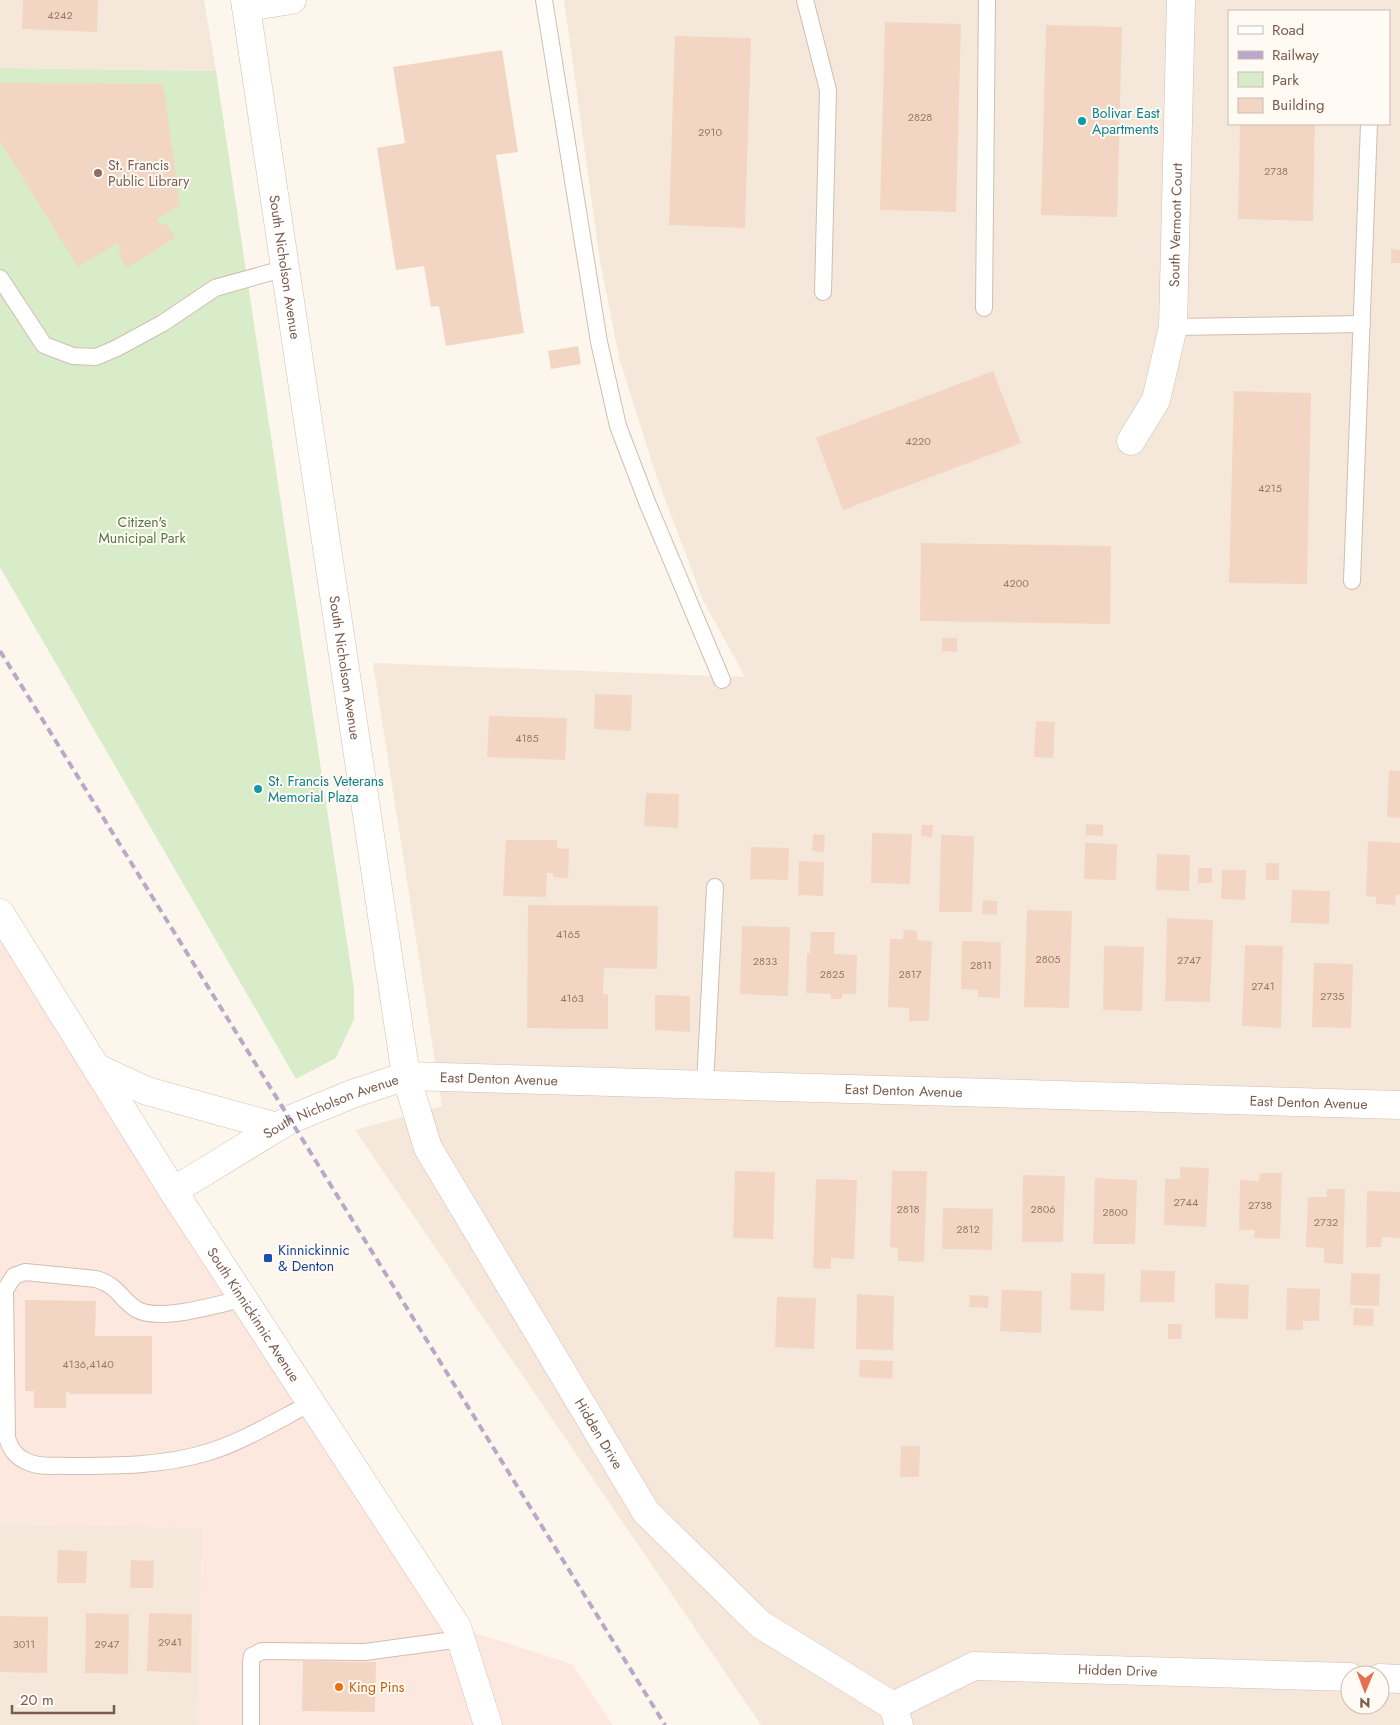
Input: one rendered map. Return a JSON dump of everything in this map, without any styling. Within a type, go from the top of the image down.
[{"type":"street","points":[[246,4],[292,0]]},
{"type":"street","name":"South Vermont Court","points":[[1131,441],[1156,400],[1173,327],[1181,0]]},
{"type":"street","name":"South Nicholson Avenue","points":[[173,1191],[289,1120],[352,1094],[406,1076],[246,4]]},
{"type":"street","name":"South Kinnickinnic Avenue","points":[[0,913],[173,1191],[457,1627],[488,1725]]},
{"type":"street","points":[[97,1068],[147,1091],[277,1127]]},
{"type":"street","name":"East Denton Avenue","points":[[406,1076],[1400,1105]]},
{"type":"street","name":"Hidden Drive","points":[[406,1076],[428,1148],[646,1512],[760,1624],[896,1716],[974,1666],[1340,1677]]},
{"type":"lane","points":[[544,0],[600,342],[618,426],[647,502],[722,680]]},
{"type":"lane","points":[[805,0],[828,90],[823,292]]},
{"type":"lane","points":[[984,308],[987,0]]},
{"type":"lane","points":[[1352,581],[1369,125]]},
{"type":"lane","points":[[0,278],[44,346],[73,356],[96,357],[164,323],[215,288],[286,268]]},
{"type":"lane","points":[[1173,327],[1362,324]]},
{"type":"lane","points":[[705,1085],[715,887]]},
{"type":"lane","points":[[243,1298],[171,1314],[146,1314],[136,1309],[116,1289],[102,1281],[25,1272],[14,1276],[5,1290],[7,1438],[10,1448],[22,1459],[36,1465],[99,1466],[155,1464],[192,1457],[233,1443],[311,1403]]},
{"type":"lane","points":[[251,1725],[251,1662],[252,1656],[256,1653],[272,1650],[365,1652],[461,1639]]},
{"type":"shaded area","points":[[0,0],[204,0],[216,71],[0,68]]},
{"type":"shaded area","points":[[564,0],[1400,0],[1400,1725],[761,1725],[355,1130],[442,1106],[373,663],[745,677],[703,600],[656,475],[620,361],[600,261]]},
{"type":"shaded area","points":[[0,913],[457,1627],[572,1664],[613,1725],[197,1725],[202,1527],[0,1524]]},
{"type":"shaded area","points":[[0,1524],[203,1527],[197,1725],[0,1725]]},
{"type":"green space","name":"Citizen's Municipal Park","points":[[0,68],[216,71],[354,989],[354,1019],[336,1058],[296,1079],[0,567]]},
{"type":"building","points":[[23,0],[98,0],[97,32],[22,29]]},
{"type":"building","points":[[885,22],[961,24],[956,212],[880,210]]},
{"type":"building","name":"Bolivar East Apartments","points":[[1046,25],[1122,27],[1117,217],[1041,215]]},
{"type":"building","points":[[675,36],[751,38],[745,228],[669,225]]},
{"type":"building","points":[[502,50],[518,152],[496,155],[524,333],[446,346],[439,306],[431,307],[424,266],[396,270],[377,148],[405,143],[393,67]]},
{"type":"building","name":"St. Francis Public Library","points":[[0,83],[163,84],[180,205],[157,219],[161,226],[166,223],[175,238],[127,268],[118,253],[122,250],[117,243],[78,267],[0,141]]},
{"type":"building","points":[[1240,125],[1315,125],[1313,221],[1238,219]]},
{"type":"building","points":[[1391,249],[1400,250],[1400,263],[1391,263]]},
{"type":"building","points":[[578,346],[581,364],[551,369],[548,351]]},
{"type":"building","points":[[993,371],[1021,443],[843,510],[816,438]]},
{"type":"building","points":[[1234,391],[1311,393],[1307,584],[1229,583]]},
{"type":"building","points":[[921,543],[1111,546],[1110,624],[920,621]]},
{"type":"building","points":[[942,638],[957,638],[957,652],[942,651]]},
{"type":"building","points":[[595,694],[632,695],[631,731],[594,729]]},
{"type":"building","points":[[489,716],[567,718],[565,760],[487,757]]},
{"type":"building","points":[[1036,721],[1055,722],[1053,758],[1034,757]]},
{"type":"building","points":[[1389,770],[1400,771],[1400,818],[1387,817]]},
{"type":"building","points":[[646,793],[679,794],[678,828],[644,826]]},
{"type":"building","points":[[1086,824],[1103,825],[1103,836],[1086,835]]},
{"type":"building","points":[[922,825],[933,825],[932,837],[921,836]]},
{"type":"building","points":[[872,833],[912,834],[910,884],[871,883]]},
{"type":"building","points":[[813,834],[825,835],[824,852],[812,851]]},
{"type":"building","points":[[941,835],[974,836],[972,912],[939,912]]},
{"type":"building","points":[[506,840],[557,840],[557,848],[569,849],[568,878],[553,877],[553,873],[547,873],[546,897],[503,896]]},
{"type":"building","points":[[1368,841],[1400,843],[1400,895],[1396,895],[1395,905],[1376,904],[1376,897],[1366,896]]},
{"type":"building","points":[[1085,843],[1117,844],[1116,880],[1084,879]]},
{"type":"building","points":[[751,847],[789,848],[788,880],[750,879]]},
{"type":"building","points":[[1157,854],[1190,855],[1189,891],[1156,890]]},
{"type":"building","points":[[799,861],[824,862],[823,896],[798,895]]},
{"type":"building","points":[[1266,863],[1279,863],[1279,880],[1266,880]]},
{"type":"building","points":[[1198,868],[1212,868],[1212,883],[1198,883]]},
{"type":"building","points":[[1222,870],[1246,870],[1245,900],[1221,899]]},
{"type":"building","points":[[1292,890],[1330,891],[1329,924],[1291,923]]},
{"type":"building","points":[[983,900],[997,901],[997,915],[982,914]]},
{"type":"building","points":[[528,905],[658,906],[657,969],[604,968],[603,994],[608,994],[608,1029],[527,1028]]},
{"type":"building","points":[[1027,910],[1072,911],[1069,1008],[1024,1007]]},
{"type":"building","points":[[1167,918],[1213,920],[1210,1002],[1165,1001]]},
{"type":"building","points":[[742,926],[790,927],[788,996],[740,994]]},
{"type":"building","points":[[904,930],[917,931],[917,940],[932,941],[929,1021],[909,1021],[909,1008],[888,1007],[890,939],[903,939]]},
{"type":"building","points":[[811,932],[835,932],[834,954],[857,955],[856,994],[842,994],[842,999],[831,999],[831,994],[806,993],[807,953],[810,953]]},
{"type":"building","points":[[962,941],[1001,942],[1000,998],[978,997],[978,990],[961,989]]},
{"type":"building","points":[[1245,945],[1283,946],[1281,1028],[1242,1026]]},
{"type":"building","points":[[1104,946],[1144,947],[1142,1011],[1103,1010]]},
{"type":"building","points":[[1314,963],[1353,964],[1351,1028],[1312,1027]]},
{"type":"building","points":[[655,995],[690,996],[690,1032],[655,1030]]},
{"type":"building","points":[[1180,1167],[1209,1168],[1206,1227],[1164,1225],[1165,1179],[1180,1179]]},
{"type":"building","points":[[735,1171],[775,1172],[773,1239],[733,1238]]},
{"type":"building","points":[[892,1171],[927,1171],[924,1262],[898,1261],[898,1248],[890,1247]]},
{"type":"building","points":[[1260,1173],[1282,1173],[1280,1239],[1254,1238],[1255,1230],[1239,1230],[1240,1180],[1259,1181]]},
{"type":"building","points":[[1023,1175],[1065,1176],[1063,1242],[1022,1242]]},
{"type":"building","points":[[1095,1178],[1137,1180],[1135,1244],[1093,1244]]},
{"type":"building","points":[[816,1179],[857,1180],[854,1259],[831,1258],[831,1269],[813,1268]]},
{"type":"building","points":[[1327,1189],[1345,1189],[1343,1264],[1324,1263],[1324,1248],[1306,1247],[1308,1197],[1327,1197]]},
{"type":"building","points":[[1367,1191],[1400,1192],[1400,1238],[1382,1237],[1381,1247],[1366,1247]]},
{"type":"building","points":[[943,1208],[993,1209],[992,1250],[942,1249]]},
{"type":"building","points":[[1141,1270],[1175,1271],[1174,1302],[1140,1302]]},
{"type":"building","points":[[1071,1273],[1105,1274],[1104,1311],[1070,1310]]},
{"type":"building","points":[[1351,1273],[1380,1274],[1379,1306],[1350,1305]]},
{"type":"building","points":[[1215,1283],[1249,1285],[1248,1319],[1215,1318]]},
{"type":"building","points":[[1287,1288],[1320,1289],[1319,1321],[1303,1321],[1303,1330],[1286,1330]]},
{"type":"building","points":[[1002,1290],[1042,1291],[1041,1333],[1000,1331]]},
{"type":"building","points":[[857,1294],[894,1296],[893,1350],[856,1349]]},
{"type":"building","points":[[970,1295],[989,1296],[988,1308],[969,1307]]},
{"type":"building","points":[[777,1297],[816,1298],[814,1349],[775,1347]]},
{"type":"building","points":[[25,1300],[96,1301],[95,1336],[152,1336],[152,1394],[69,1394],[69,1392],[66,1392],[66,1408],[34,1408],[34,1391],[25,1391]]},
{"type":"building","points":[[1354,1308],[1374,1309],[1373,1326],[1353,1325]]},
{"type":"building","points":[[1168,1324],[1182,1324],[1181,1339],[1168,1339]]},
{"type":"building","points":[[860,1360],[893,1361],[892,1379],[859,1377]]},
{"type":"building","points":[[901,1446],[920,1446],[919,1477],[900,1477]]},
{"type":"building","points":[[58,1550],[87,1551],[86,1583],[57,1583]]},
{"type":"building","points":[[131,1560],[154,1561],[153,1588],[130,1588]]},
{"type":"building","points":[[86,1613],[129,1614],[128,1674],[85,1673]]},
{"type":"building","points":[[149,1613],[192,1614],[191,1673],[147,1671]]},
{"type":"building","points":[[0,1616],[48,1617],[47,1673],[0,1672]]},
{"type":"building","name":"King Pins","points":[[303,1661],[376,1662],[375,1712],[302,1711]]},
{"type":"railway","points":[[0,651],[665,1725]]},
{"type":"place","name":"Bolivar East Apartments","points":[[1082,121]]},
{"type":"place","name":"St. Francis Public Library","points":[[98,173]]},
{"type":"place","name":"St. Francis Veterans Memorial Plaza","points":[[258,789]]},
{"type":"place","name":"Kinnickinnic & Denton","points":[[268,1258]]},
{"type":"place","name":"King Pins","points":[[339,1687]]}]
